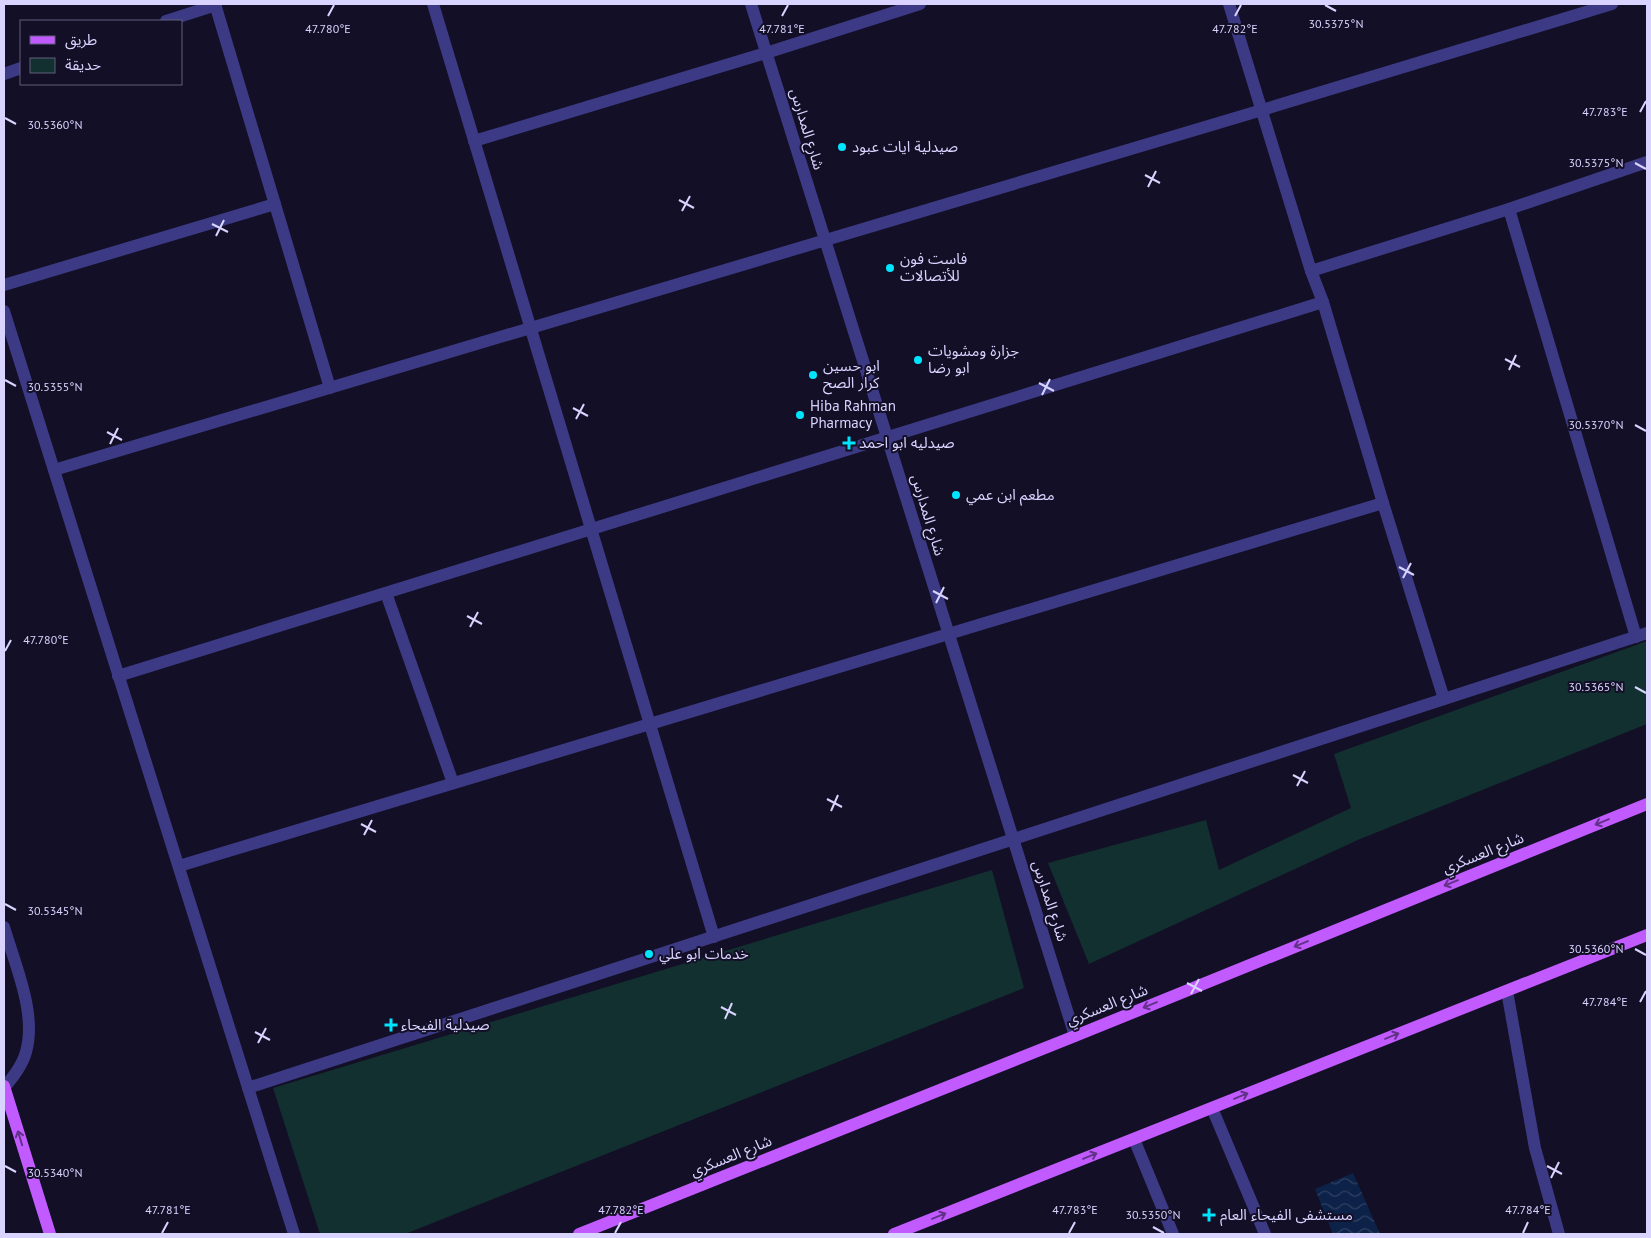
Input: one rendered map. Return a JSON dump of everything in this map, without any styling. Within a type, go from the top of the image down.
[{"type":"main road","name":"شارع العسكري","points":[[579,1234],[1075,1036],[1647,804]]},
{"type":"main road","points":[[894,1234],[1647,935]]},
{"type":"main road","points":[[4,1087],[50,1234]]},
{"type":"street","points":[[169,20],[215,4],[330,388]]},
{"type":"street","points":[[433,4],[714,937]]},
{"type":"street","name":"شارع المدارس","points":[[751,4],[1075,1036]]},
{"type":"street","points":[[474,141],[766,53],[920,4]]},
{"type":"street","points":[[1229,4],[1323,302],[1444,699]]},
{"type":"street","points":[[54,470],[1612,4]]},
{"type":"street","points":[[4,74],[20,68]]},
{"type":"street","points":[[1312,271],[1647,162]]},
{"type":"street","points":[[4,285],[276,204]]},
{"type":"street","points":[[248,1088],[1641,635],[1509,208]]},
{"type":"street","points":[[118,676],[1323,302]]},
{"type":"street","points":[[4,311],[294,1234]]},
{"type":"street","points":[[179,866],[1383,503]]},
{"type":"street","points":[[386,593],[454,784]]},
{"type":"street","points":[[4,927],[29,1012],[30,1032],[26,1053],[17,1072],[4,1087]]},
{"type":"street","points":[[1507,991],[1535,1148],[1559,1234]]},
{"type":"street","points":[[1212,1108],[1266,1234]]},
{"type":"street","points":[[1134,1139],[1173,1234]]},
{"type":"green space","points":[[1647,641],[1647,724],[1360,839],[1089,964],[1048,863],[1206,820],[1219,870],[1351,808],[1334,754]]},
{"type":"green space","points":[[992,870],[1024,988],[405,1234],[320,1234],[273,1088]]},
{"type":"water","points":[[1353,1173],[1380,1234],[1333,1234],[1315,1189]]},
{"type":"place","name":"صيدلية ايات عبود","points":[[842,147]]},
{"type":"place","name":"فاست فون للأتصالات","points":[[890,268]]},
{"type":"place","name":"جزارة ومشويات ابو رضا","points":[[918,360]]},
{"type":"place","name":"ابو حسين كرار الصح","points":[[813,375]]},
{"type":"place","name":"Hiba Rahman Pharmacy","points":[[800,415]]},
{"type":"place","name":"صيدليه ابو احمد","points":[[849,443]]},
{"type":"place","name":"مطعم ابن عمي","points":[[956,495]]},
{"type":"place","name":"خدمات ابو علي","points":[[649,954]]},
{"type":"place","name":"صيدلية الفيحاء","points":[[391,1025]]},
{"type":"place","name":"مستشفى الفيحاء العام","points":[[1209,1215]]}]
